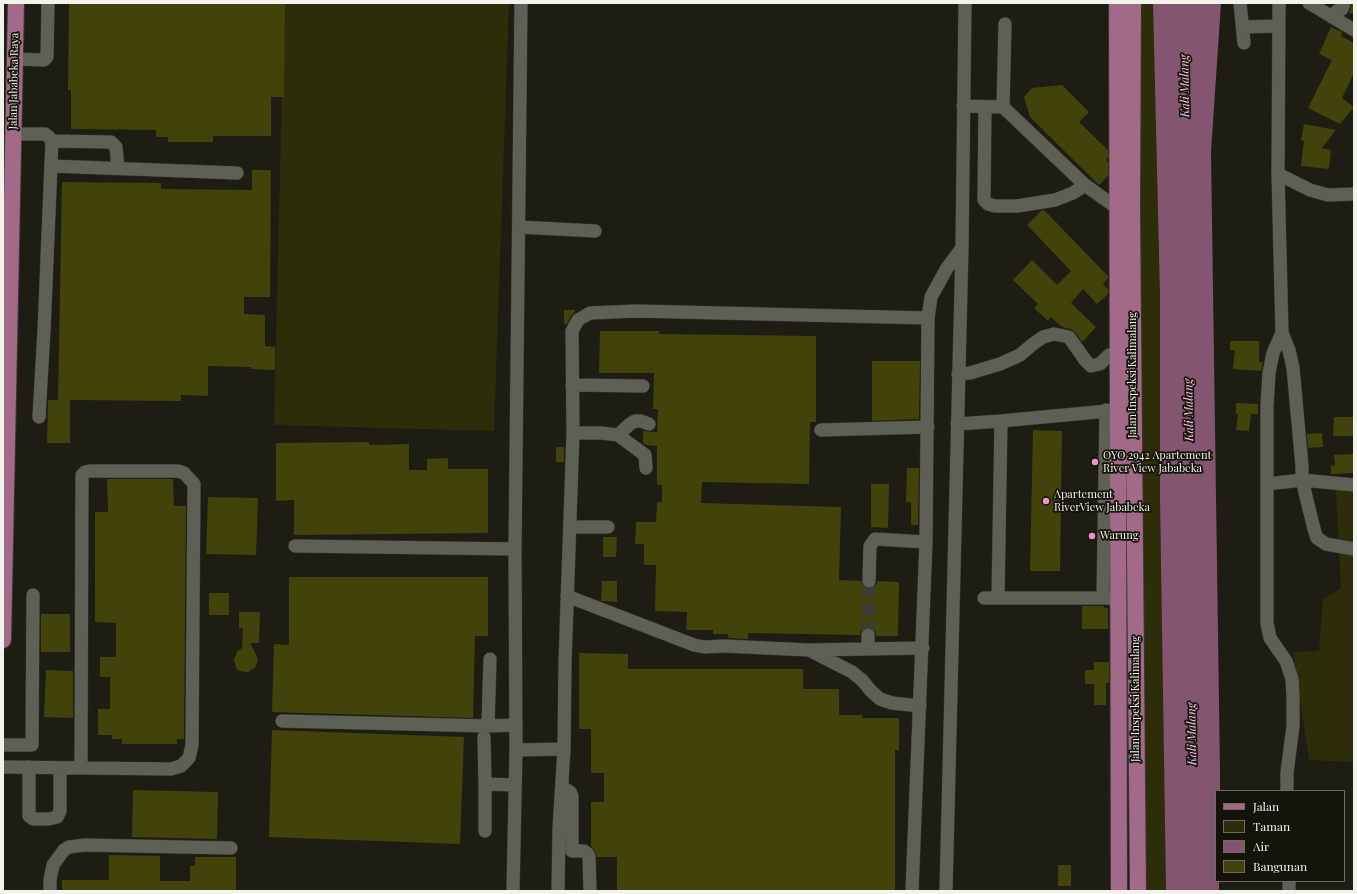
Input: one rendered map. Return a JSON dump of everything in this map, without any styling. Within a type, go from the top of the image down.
[{"type":"main road","name":"Jalan Jababeka Raya","points":[[3,639],[16,3]]},
{"type":"main road","name":"Jalan Inspeksi Kalimalang","points":[[1118,3],[1125,208],[1138,891]]},
{"type":"main road","name":"Jalan Inspeksi Kalimalang","points":[[1119,891],[1110,598],[1112,410],[1118,356],[1133,3]]},
{"type":"main road","points":[[3,181],[10,175],[12,167]]},
{"type":"street","points":[[15,59],[44,60],[47,57],[48,3]]},
{"type":"street","points":[[513,891],[516,750],[515,549],[521,3]]},
{"type":"street","points":[[946,891],[962,248],[965,3]]},
{"type":"street","points":[[1240,3],[1244,43]]},
{"type":"street","points":[[1279,3],[1278,174],[1282,333],[1289,350],[1293,368],[1302,480],[1317,538],[1326,544],[1354,549]]},
{"type":"street","points":[[1309,3],[1354,30]]},
{"type":"street","points":[[1332,17],[1342,8],[1344,3]]},
{"type":"street","points":[[1003,107],[1005,24]]},
{"type":"street","points":[[1243,27],[1278,26]]},
{"type":"street","points":[[963,106],[1003,107],[1085,185],[1125,208]]},
{"type":"street","points":[[985,107],[984,200],[988,204],[995,206],[1017,206],[1055,200],[1073,193],[1085,185]]},
{"type":"street","points":[[13,134],[45,134],[52,141],[39,417]]},
{"type":"street","points":[[52,141],[111,142],[116,147],[118,168]]},
{"type":"street","points":[[51,166],[236,173]]},
{"type":"street","points":[[1278,174],[1310,190],[1328,195],[1354,194]]},
{"type":"street","points":[[519,227],[595,231]]},
{"type":"street","points":[[912,891],[923,648],[926,542],[928,318],[931,297],[947,268],[962,248]]},
{"type":"street","points":[[558,891],[558,852],[564,749],[567,596],[573,433],[572,331],[578,320],[590,313],[636,311],[928,318]]},
{"type":"street","points":[[1282,333],[1273,353],[1269,373],[1267,406],[1267,623],[1270,638],[1286,661],[1292,679],[1293,726],[1286,773],[1287,790]]},
{"type":"street","points":[[958,374],[970,373],[1000,364],[1020,355],[1044,337],[1054,334],[1069,337],[1091,366],[1100,364],[1109,355],[1118,356]]},
{"type":"street","points":[[572,385],[643,386]]},
{"type":"street","points":[[957,424],[1112,410]]},
{"type":"street","points":[[618,435],[635,421],[641,421],[649,424]]},
{"type":"street","points":[[998,598],[1001,421]]},
{"type":"street","points":[[821,430],[928,427]]},
{"type":"street","points":[[573,433],[601,432],[618,435],[645,455],[646,468]]},
{"type":"street","points":[[3,767],[60,768],[171,769],[181,766],[189,758],[192,745],[194,484],[184,473],[178,471],[90,471],[84,472],[82,475],[81,768]]},
{"type":"street","points":[[1267,484],[1302,480],[1354,485]]},
{"type":"street","points":[[570,527],[608,527]]},
{"type":"street","points":[[869,581],[870,546],[875,539],[926,542]]},
{"type":"street","points":[[295,546],[515,549]]},
{"type":"street","points":[[3,746],[32,746],[33,596]]},
{"type":"street","points":[[567,596],[694,645],[704,647],[724,646],[809,650],[923,648]]},
{"type":"street","points":[[984,598],[1110,598]]},
{"type":"street","points":[[868,635],[868,649]]},
{"type":"street","points":[[809,650],[852,672],[880,699],[892,703],[920,706]]},
{"type":"street","points":[[485,831],[486,732],[490,659]]},
{"type":"street","points":[[282,721],[486,732],[516,724]]},
{"type":"street","points":[[516,750],[564,749]]},
{"type":"street","points":[[29,767],[29,816],[33,819],[57,817],[60,811],[60,768]]},
{"type":"street","points":[[486,784],[515,784]]},
{"type":"street","points":[[562,787],[570,792],[572,796],[572,851]]},
{"type":"street","points":[[50,891],[50,880],[53,865],[64,850],[69,847],[231,848]]},
{"type":"street","points":[[558,852],[584,851],[588,854],[590,891]]},
{"type":"green space","points":[[284,3],[509,3],[494,431],[274,425]]},
{"type":"green space","points":[[1133,3],[1153,3],[1160,303],[1160,492],[1166,891],[1138,891]]},
{"type":"green space","points":[[1336,490],[1354,492],[1354,762],[1309,760],[1293,652],[1319,651],[1323,599],[1341,588]]},
{"type":"water","points":[[1153,3],[1221,3],[1211,152],[1220,771],[1220,790],[1215,790],[1215,882],[1219,882],[1219,891],[1166,891],[1160,499],[1160,297]]},
{"type":"building","points":[[69,3],[285,3],[284,97],[271,97],[271,136],[213,136],[213,142],[168,142],[168,137],[156,137],[156,130],[71,129],[71,90],[68,90]]},
{"type":"building","points":[[1352,3],[1354,3],[1354,14],[1349,13]]},
{"type":"building","points":[[1331,27],[1342,32],[1341,36],[1354,43],[1354,73],[1342,98],[1354,107],[1340,124],[1308,108],[1332,60],[1319,54]]},
{"type":"building","points":[[1062,85],[1089,112],[1079,122],[1108,150],[1108,157],[1106,160],[1108,162],[1108,176],[1099,185],[1030,117],[1024,97],[1032,88]]},
{"type":"building","points":[[1304,124],[1336,130],[1322,148],[1331,150],[1329,169],[1301,166],[1304,141],[1301,140]]},
{"type":"building","points":[[252,170],[271,170],[270,297],[244,297],[244,314],[265,315],[265,346],[275,347],[275,370],[251,369],[251,367],[208,366],[208,396],[181,395],[181,401],[70,400],[70,443],[47,443],[48,400],[58,400],[62,182],[161,183],[161,189],[252,190]]},
{"type":"building","points":[[1042,210],[1044,210],[1108,276],[1103,284],[1108,289],[1108,294],[1097,304],[1083,289],[1071,303],[1096,327],[1082,342],[1071,329],[1062,327],[1051,317],[1048,321],[1034,308],[1038,304],[1013,280],[1032,260],[1057,285],[1071,271],[1027,225]]},
{"type":"building","points":[[564,310],[575,310],[567,324],[564,324]]},
{"type":"building","points":[[600,331],[659,331],[659,334],[816,336],[816,422],[810,422],[809,484],[702,482],[701,503],[841,507],[839,580],[861,581],[864,588],[869,589],[876,586],[877,581],[899,582],[898,636],[876,636],[875,631],[868,627],[861,631],[860,635],[748,633],[748,639],[728,638],[728,634],[713,634],[713,630],[686,630],[687,612],[655,611],[656,565],[644,565],[644,544],[635,544],[636,522],[656,522],[657,502],[662,502],[662,485],[657,485],[657,446],[646,445],[643,443],[643,431],[657,432],[658,409],[653,409],[654,373],[599,373]]},
{"type":"building","points":[[1230,341],[1259,341],[1259,362],[1263,362],[1261,371],[1233,369],[1235,350],[1230,350]]},
{"type":"building","points":[[872,361],[920,361],[919,419],[872,421]]},
{"type":"building","points":[[1236,403],[1258,404],[1258,414],[1251,414],[1249,431],[1236,430],[1238,414],[1236,414]]},
{"type":"building","points":[[1334,417],[1354,417],[1354,436],[1333,436]]},
{"type":"building","name":"Apartement RiverView Jababeka","points":[[1033,430],[1062,431],[1060,571],[1030,571]]},
{"type":"building","points":[[1322,433],[1323,447],[1308,448],[1307,434]]},
{"type":"building","points":[[369,442],[369,445],[409,444],[409,470],[427,470],[427,459],[448,458],[448,469],[488,469],[488,533],[294,535],[294,500],[276,501],[276,443]]},
{"type":"building","points":[[556,447],[564,447],[564,462],[556,462]]},
{"type":"building","points":[[1354,454],[1354,473],[1331,474],[1331,466],[1335,465],[1334,455]]},
{"type":"building","points":[[907,468],[919,468],[918,525],[911,525],[911,502],[906,502]]},
{"type":"building","points":[[107,479],[173,479],[174,506],[186,506],[184,739],[177,739],[177,744],[122,744],[122,739],[112,739],[112,735],[98,735],[98,709],[110,709],[110,677],[100,677],[100,657],[116,657],[116,623],[95,622],[95,512],[108,512]]},
{"type":"building","points":[[871,484],[889,484],[888,528],[871,527]]},
{"type":"building","points":[[208,497],[258,498],[256,555],[206,554]]},
{"type":"building","points":[[603,537],[617,537],[616,557],[603,557]]},
{"type":"building","points":[[289,577],[488,577],[488,636],[475,636],[473,718],[272,712],[274,644],[289,645]]},
{"type":"building","points":[[602,581],[617,581],[617,602],[601,601]]},
{"type":"building","points":[[209,593],[229,593],[229,615],[209,615]]},
{"type":"building","points":[[1082,606],[1104,606],[1104,608],[1108,608],[1108,629],[1082,629]]},
{"type":"building","points":[[239,612],[260,612],[259,643],[250,643],[258,660],[255,668],[248,672],[239,671],[236,668],[234,660],[237,652],[242,648],[243,628],[239,628]]},
{"type":"building","points":[[41,614],[70,614],[70,652],[41,652]]},
{"type":"building","points":[[579,653],[628,654],[628,669],[803,669],[803,689],[839,689],[839,715],[862,715],[862,718],[899,718],[899,750],[895,750],[895,891],[617,891],[617,857],[597,857],[591,846],[591,802],[604,802],[604,773],[591,773],[591,729],[579,729]]},
{"type":"building","points":[[1094,662],[1109,662],[1109,683],[1106,683],[1106,705],[1094,705],[1094,684],[1085,684],[1085,670],[1094,670]]},
{"type":"building","points":[[46,670],[73,671],[73,718],[44,717]]},
{"type":"building","points":[[272,730],[464,737],[460,844],[269,837]]},
{"type":"building","points":[[133,790],[218,792],[217,839],[132,837]]},
{"type":"building","points":[[109,855],[160,856],[160,881],[190,881],[190,866],[195,866],[195,857],[236,857],[236,891],[62,891],[62,880],[109,880]]},
{"type":"building","points":[[1058,865],[1071,865],[1071,886],[1058,886]]},
{"type":"waterway","name":"Kali Malang","points":[[1185,27],[1188,295]]},
{"type":"waterway","name":"Kali Malang","points":[[1192,677],[1194,891]]},
{"type":"tunnel","points":[[868,635],[869,581]]},
{"type":"place","name":"OYO 2942 Apartement River View Jababeka","points":[[1095,462]]},
{"type":"place","name":"Apartement RiverView Jababeka","points":[[1046,501]]},
{"type":"place","name":"Warung","points":[[1092,536]]}]
